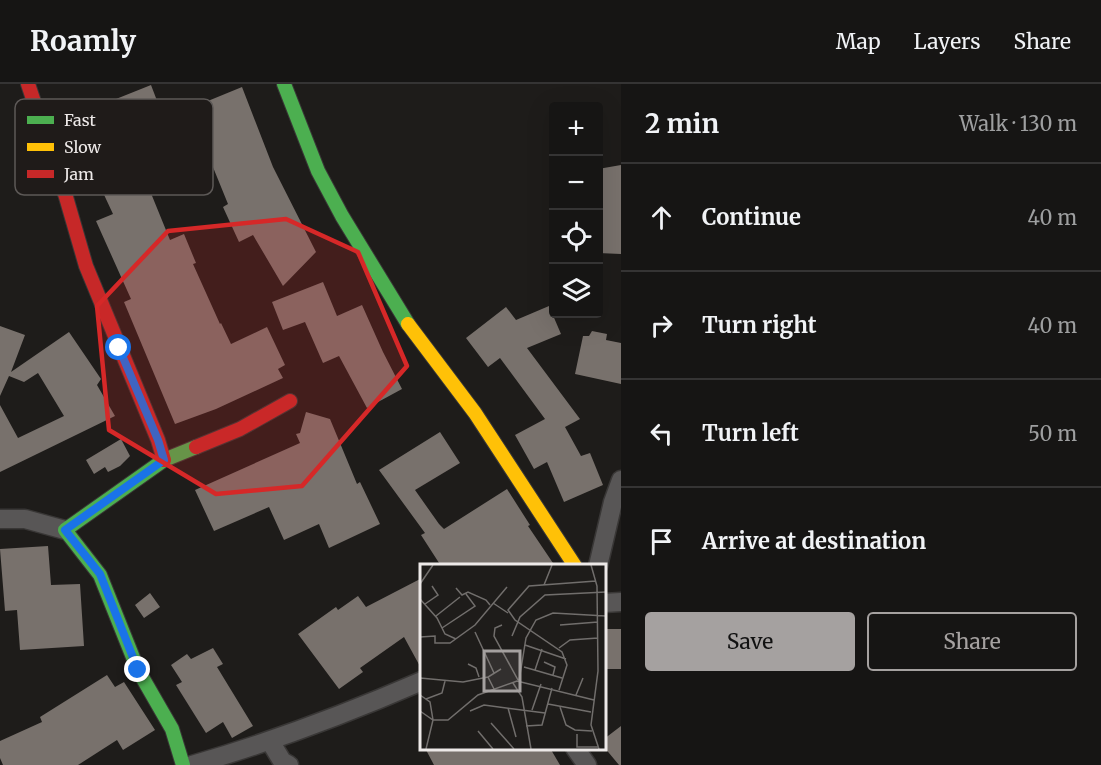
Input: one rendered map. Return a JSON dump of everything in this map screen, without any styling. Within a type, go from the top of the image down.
[{"type":"street","points":[[28,84],[33,99]]},
{"type":"street","points":[[284,84],[318,171],[393,302],[475,413],[574,564]]},
{"type":"street","points":[[65,195],[86,266],[158,440],[164,460]]},
{"type":"street","points":[[65,530],[164,460],[240,429],[290,401]]},
{"type":"street","points":[[598,564],[613,502],[621,480]]},
{"type":"street","points":[[0,519],[25,519],[65,530],[100,574],[138,670],[172,729],[183,765]]},
{"type":"street","points":[[606,603],[621,602]]},
{"type":"street","points":[[192,765],[270,741],[357,710],[420,682]]},
{"type":"street","points":[[270,741],[282,761],[289,765]]},
{"type":"street","points":[[576,750],[587,765]]},
{"type":"highlighted area","points":[[286,219],[358,252],[407,366],[302,486],[216,494],[109,430],[97,306],[168,231]]},
{"type":"building","points":[[151,85],[156,99],[116,99]]},
{"type":"building","points":[[242,87],[273,167],[316,252],[283,286],[253,235],[239,242],[223,207],[228,204],[213,167],[213,99]]},
{"type":"building","points":[[621,165],[621,254],[603,253],[603,168]]},
{"type":"building","points":[[104,195],[152,195],[170,240],[184,234],[196,263],[193,264],[231,344],[267,327],[285,365],[278,369],[283,378],[216,409],[175,424],[124,302],[131,299],[96,221],[113,214]]},
{"type":"building","points":[[323,282],[337,316],[362,305],[402,389],[367,408],[339,356],[323,363],[305,322],[283,330],[272,302]]},
{"type":"building","points":[[549,306],[549,318],[554,318],[561,334],[527,348],[580,419],[565,427],[581,456],[590,453],[603,485],[564,502],[547,462],[534,469],[515,435],[545,419],[500,358],[488,367],[466,338],[506,307],[516,320]]},
{"type":"building","points":[[0,326],[25,335],[11,372],[69,332],[101,379],[97,385],[115,416],[0,472],[0,405],[18,438],[64,416],[38,373],[24,382],[9,376],[0,396]]},
{"type":"building","points":[[592,331],[607,334],[606,340],[621,343],[621,384],[575,374],[583,336],[589,336]]},
{"type":"building","points":[[306,412],[330,419],[357,484],[360,482],[380,524],[329,548],[319,524],[284,540],[269,507],[214,531],[195,490],[300,443],[296,434],[300,433]]},
{"type":"building","points":[[440,432],[460,463],[415,490],[439,524],[444,529],[507,489],[554,564],[440,564],[421,535],[425,533],[379,470]]},
{"type":"building","points":[[121,439],[130,456],[120,466],[108,472],[105,467],[94,474],[86,460]]},
{"type":"building","points":[[48,546],[51,585],[80,584],[84,646],[20,650],[17,610],[5,611],[0,549]]},
{"type":"building","points":[[420,579],[420,666],[404,637],[360,668],[363,672],[339,689],[298,634],[336,607],[338,610],[358,596],[366,607]]},
{"type":"building","points":[[150,593],[160,607],[144,618],[135,605]]},
{"type":"building","points":[[606,629],[621,629],[621,669],[606,669]]},
{"type":"building","points":[[213,648],[223,664],[217,667],[253,726],[232,738],[223,722],[206,733],[176,685],[182,682],[171,665],[187,654],[191,659]]},
{"type":"building","points":[[107,675],[115,687],[124,682],[155,730],[123,750],[117,740],[78,765],[3,765],[0,758],[0,741],[42,722],[40,717]]},
{"type":"building","points":[[621,726],[621,765],[606,749],[606,737]]},
{"type":"building","points":[[426,750],[551,750],[560,765],[434,765]]},
{"type":"traffic: fast","points":[[284,84],[318,171],[342,216],[408,324]]},
{"type":"traffic: fast","points":[[183,765],[172,729],[138,670],[100,575],[65,530],[164,460],[196,447]]},
{"type":"traffic: slow","points":[[408,324],[475,413],[574,564]]},
{"type":"traffic: jam","points":[[28,84],[33,99]]},
{"type":"traffic: jam","points":[[65,195],[86,266],[158,440],[164,460]]},
{"type":"traffic: jam","points":[[196,447],[240,429],[290,401]]},
{"type":"route","points":[[119,348],[158,440],[164,460],[65,530],[100,574],[138,670]]}]
